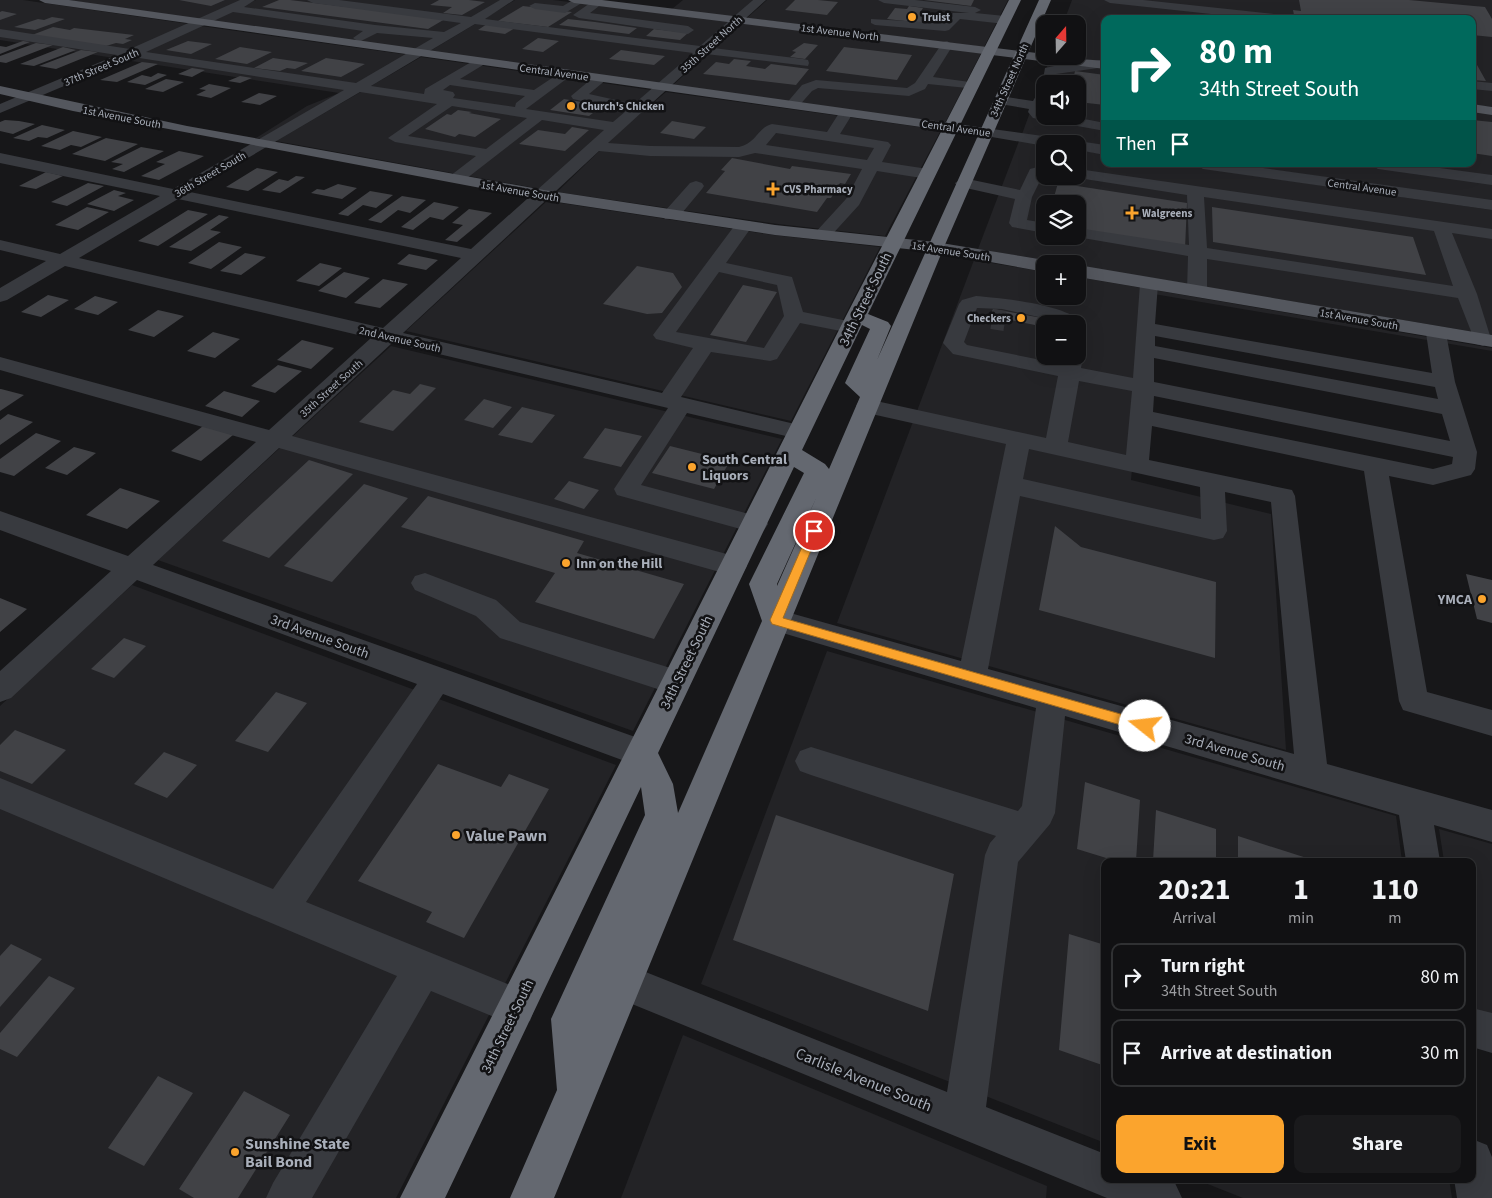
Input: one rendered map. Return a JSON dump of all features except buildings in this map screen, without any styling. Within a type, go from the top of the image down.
[{"type":"highway","points":[[951,127],[1015,0]]},
{"type":"highway","name":"34th Street North","points":[[985,132],[1045,0]]},
{"type":"highway","name":"34th Street South","points":[[422,1198],[951,127]]},
{"type":"highway","points":[[532,1198],[985,132]]},
{"type":"highway","points":[[854,322],[881,326],[856,382],[870,401]]},
{"type":"highway","points":[[776,620],[763,584],[817,470],[794,442]]},
{"type":"highway","points":[[577,1090],[570,1019],[662,816],[657,784],[641,753]]},
{"type":"main road","name":"Central Avenue","points":[[45,0],[985,132]]},
{"type":"main road","name":"1st Avenue North","points":[[574,0],[1101,64]]},
{"type":"main road","name":"1st Avenue South","points":[[0,90],[262,144],[544,195],[744,225],[935,247],[1036,264]]},
{"type":"main road","points":[[1476,108],[1492,110]]},
{"type":"main road","name":"1st Avenue South","points":[[1086,272],[1487,341]]},
{"type":"street","name":"37th Street South","points":[[0,109],[132,53],[249,0]]},
{"type":"street","points":[[314,0],[468,24],[803,63]]},
{"type":"street","name":"36th Street South","points":[[0,296],[508,0]]},
{"type":"street","points":[[535,6],[565,10],[579,0]]},
{"type":"street","name":"35th Street North","points":[[662,88],[760,0]]},
{"type":"street","points":[[884,0],[1007,17]]},
{"type":"street","points":[[1110,0],[1133,5],[1274,14]]},
{"type":"street","points":[[865,35],[890,1]]},
{"type":"street","points":[[597,3],[579,15],[649,23],[721,35]]},
{"type":"street","points":[[229,8],[376,29],[448,36]]},
{"type":"street","points":[[649,23],[665,11]]},
{"type":"street","points":[[875,21],[945,27],[957,15],[1007,17]]},
{"type":"street","points":[[250,29],[280,16]]},
{"type":"street","points":[[430,34],[444,26],[468,24]]},
{"type":"street","points":[[348,43],[376,29]]},
{"type":"street","points":[[0,33],[358,89],[449,102],[518,108],[564,74]]},
{"type":"street","points":[[792,106],[807,88],[816,84],[909,92],[920,86],[947,46]]},
{"type":"street","points":[[478,62],[430,92],[488,101],[518,108],[538,116],[623,115]]},
{"type":"street","points":[[1049,75],[1050,71],[1068,67],[1101,64]]},
{"type":"street","points":[[600,79],[578,96],[623,115]]},
{"type":"street","points":[[924,80],[972,86]]},
{"type":"street","points":[[448,81],[536,94]]},
{"type":"street","points":[[623,115],[632,83]]},
{"type":"street","points":[[1476,85],[1492,87]]},
{"type":"street","name":"35th Street South","points":[[0,689],[544,195],[596,146],[623,115],[662,88]]},
{"type":"street","points":[[1000,100],[1036,105]]},
{"type":"street","points":[[449,102],[395,138],[489,154]]},
{"type":"street","points":[[1086,112],[1101,114]]},
{"type":"street","points":[[831,137],[846,113]]},
{"type":"street","points":[[456,179],[538,116]]},
{"type":"street","points":[[1086,124],[1101,126]]},
{"type":"street","points":[[755,148],[772,128],[883,144],[853,202],[822,234]]},
{"type":"street","name":"Central Avenue","points":[[985,132],[1036,140]]},
{"type":"street","points":[[596,146],[650,151],[701,150],[724,152],[755,148],[928,174]]},
{"type":"street","points":[[1086,147],[1101,149]]},
{"type":"street","points":[[671,215],[724,152]]},
{"type":"street","points":[[0,158],[477,256]]},
{"type":"street","points":[[1476,164],[1492,166]]},
{"type":"street","name":"Central Avenue","points":[[1243,167],[1283,170],[1300,181],[1322,174],[1492,205]]},
{"type":"street","points":[[1399,167],[1492,180]]},
{"type":"street","points":[[1036,172],[1028,192],[1024,196],[1018,223],[1036,226]]},
{"type":"street","points":[[1086,175],[1492,234]]},
{"type":"street","points":[[1289,206],[1286,187],[1300,181],[1316,191],[1321,210]]},
{"type":"street","points":[[963,183],[1024,196]]},
{"type":"street","points":[[1195,192],[1198,224],[1197,292]]},
{"type":"street","points":[[715,266],[785,281],[794,316],[770,355],[706,345],[663,335],[744,225]]},
{"type":"street","points":[[1441,227],[1487,341]]},
{"type":"street","points":[[1086,234],[1467,294]]},
{"type":"street","name":"2nd Avenue South","points":[[0,245],[674,403],[794,442]]},
{"type":"street","points":[[1136,465],[1142,417],[1141,386],[1149,284]]},
{"type":"street","points":[[1001,312],[1036,326]]},
{"type":"street","points":[[1036,359],[960,350],[953,343],[965,314],[1001,312],[1058,315]]},
{"type":"street","points":[[794,316],[854,322]]},
{"type":"street","points":[[1145,328],[1444,382]]},
{"type":"street","points":[[1142,417],[1433,477],[1463,469],[1465,452],[1444,382],[1436,332]]},
{"type":"street","points":[[706,345],[626,489],[755,524]]},
{"type":"street","points":[[1144,350],[1453,409]]},
{"type":"street","points":[[0,363],[734,566]]},
{"type":"street","points":[[1056,447],[1067,365]]},
{"type":"street","points":[[1076,365],[1141,386],[1465,452]]},
{"type":"street","points":[[870,401],[1019,439],[1284,496],[1312,774]]},
{"type":"street","points":[[972,677],[1019,439]]},
{"type":"street","points":[[1375,466],[1414,702],[1492,723]]},
{"type":"street","points":[[1010,485],[1214,531],[1212,481]]},
{"type":"street","name":"3rd Avenue South","points":[[0,520],[641,753]]},
{"type":"street","points":[[424,583],[486,608],[510,630],[676,682]]},
{"type":"street","name":"3rd Avenue South","points":[[776,620],[1492,826]]},
{"type":"street","points":[[281,909],[437,679]]},
{"type":"street","points":[[964,1119],[1002,855],[1038,812],[1052,700]]},
{"type":"street","points":[[811,761],[1025,829]]},
{"type":"street","points":[[0,793],[516,1007]]},
{"type":"street","points":[[1414,804],[1423,858]]},
{"type":"street","points":[[288,1198],[423,968]]},
{"type":"street","name":"Carlisle Avenue South","points":[[623,982],[1101,1174]]},
{"type":"street","points":[[1476,1028],[1492,1033]]},
{"type":"street","points":[[1476,1182],[1479,1198]]},
{"type":"street","points":[[1122,1183],[1160,1198]]},
{"type":"shaded area","points":[[0,0],[23,0],[189,24],[114,58],[0,40]]},
{"type":"shaded area","points":[[67,0],[243,0],[199,19]]},
{"type":"shaded area","points":[[256,0],[502,0],[418,50],[209,21]]},
{"type":"shaded area","points":[[515,0],[553,0],[729,21],[659,84],[430,51]]},
{"type":"shaded area","points":[[683,0],[753,0],[735,17],[672,9]]},
{"type":"shaded area","points":[[767,0],[1008,0],[984,47],[747,18]]},
{"type":"shaded area","points":[[1072,0],[1492,0],[1492,107],[1476,105],[1476,15],[1101,15],[1101,61],[1086,59],[1086,15],[1066,15]]},
{"type":"shaded area","points":[[742,23],[981,53],[945,123],[673,85]]},
{"type":"shaded area","points":[[201,26],[409,55],[262,139],[256,138],[307,106],[339,93],[125,60]]},
{"type":"shaded area","points":[[421,57],[651,90],[541,189],[276,141]]},
{"type":"shaded area","points":[[1048,65],[1101,67],[1101,145],[1086,143],[1086,135],[1036,136],[1022,134],[1036,96],[1036,125],[1086,125],[1086,75],[1044,75]]},
{"type":"shaded area","points":[[666,92],[941,130],[885,236],[778,224],[557,192],[623,128]]},
{"type":"shaded area","points":[[1476,111],[1492,114],[1492,201],[1253,167],[1476,167]]},
{"type":"shaded area","points":[[1019,141],[1036,144],[1036,185],[1086,185],[1086,151],[1101,153],[1101,167],[1195,167],[1492,210],[1492,335],[1086,267],[1086,255],[1036,255],[1036,259],[978,249]]},
{"type":"shaded area","points":[[547,201],[773,235],[880,247],[791,421],[406,331]]},
{"type":"shaded area","points":[[974,260],[1036,270],[1036,305],[1086,305],[1086,278],[1492,348],[1492,351],[1148,293],[1131,480],[1271,514],[1286,750],[837,623]]},
{"type":"shaded area","points":[[391,346],[782,439],[633,731],[158,560]]},
{"type":"shaded area","points":[[132,585],[616,765],[396,1198],[0,1198],[0,706]]},
{"type":"shaded area","points":[[827,651],[1396,816],[1402,858],[1101,858],[1101,1141],[701,984]]},
{"type":"shaded area","points":[[1439,829],[1492,844],[1492,1034],[1476,1020],[1476,858],[1444,858]]},
{"type":"shaded area","points":[[683,1035],[1047,1186],[1046,1198],[621,1198]]},
{"type":"shaded area","points":[[1205,1183],[1450,1183],[1452,1198],[1243,1198]]},
{"type":"tunnel","points":[[992,319],[1005,321]]},
{"type":"place","name":"Truist","points":[[912,17]]},
{"type":"place","name":"Church's Chicken","points":[[571,106]]},
{"type":"place","name":"CVS Pharmacy","points":[[773,189]]},
{"type":"place","name":"Walgreens","points":[[1132,213]]},
{"type":"place","name":"Checkers","points":[[1021,318]]},
{"type":"place","name":"South Central Liquors","points":[[692,467]]},
{"type":"place","name":"Inn on the Hill","points":[[566,563]]},
{"type":"place","name":"YMCA","points":[[1482,599]]},
{"type":"place","name":"Value Pawn","points":[[456,835]]},
{"type":"place","name":"Sunshine State Bail Bond","points":[[235,1152]]},
{"type":"route","points":[[814,531],[776,620],[1145,726]]}]
